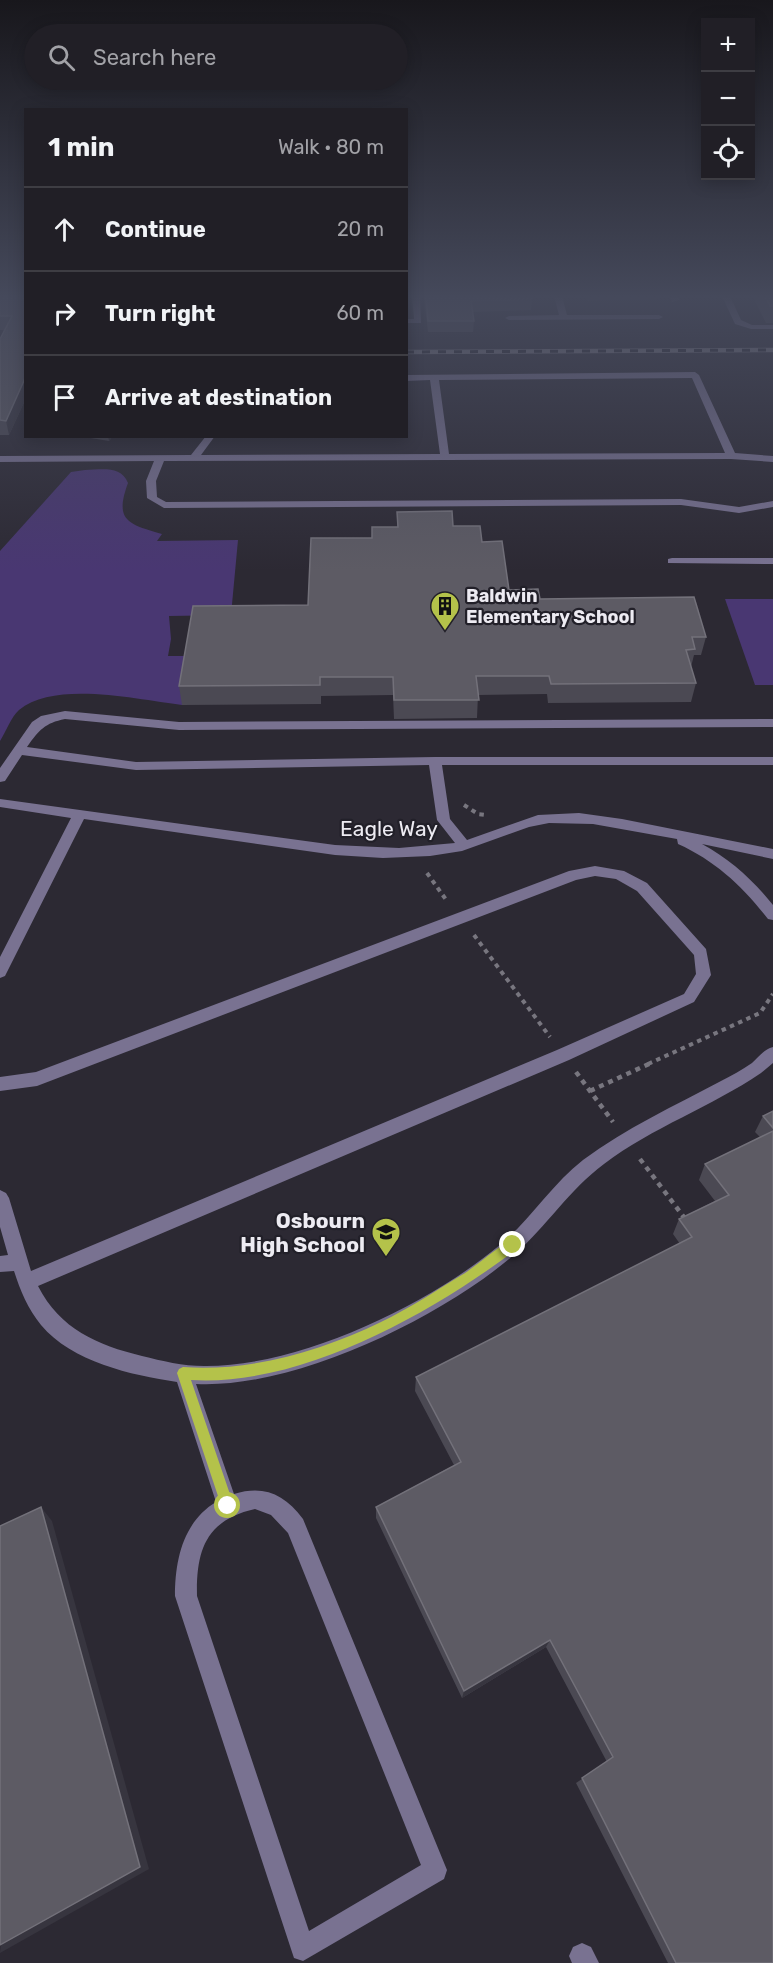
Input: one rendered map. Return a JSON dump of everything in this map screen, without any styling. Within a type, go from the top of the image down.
[{"type":"street","points":[[435,388],[445,457]]},
{"type":"street","points":[[701,388],[731,456]]},
{"type":"street","points":[[194,458],[209,438]]},
{"type":"street","points":[[0,459],[731,456],[773,459]]},
{"type":"street","points":[[160,458],[151,481],[152,498],[165,505],[681,502],[743,511],[761,510],[773,504]]},
{"type":"street","points":[[672,561],[773,561]]},
{"type":"street","points":[[0,778],[36,725],[55,716],[65,715],[179,726],[773,723]]},
{"type":"street","points":[[19,750],[136,766],[435,761],[773,761]]},
{"type":"street","points":[[435,761],[444,820],[464,845]]},
{"type":"street","name":"Eagle Way","points":[[0,803],[335,850],[412,853],[464,845],[522,824],[546,818],[582,817],[617,821],[773,854]]},
{"type":"street","points":[[0,972],[80,815]]},
{"type":"street","points":[[652,829],[690,843],[718,859],[746,883],[773,915]]},
{"type":"street","points":[[0,1084],[37,1079],[574,875],[596,871],[619,875],[642,887],[701,953],[704,975],[689,998],[563,1055],[28,1281]]},
{"type":"street","points":[[0,1198],[36,1303],[49,1321],[68,1336],[102,1356],[183,1373],[213,1375],[254,1370],[316,1353],[385,1326],[470,1277],[513,1245],[584,1168],[625,1139],[763,1065],[773,1053]]},
{"type":"street","points":[[0,1264],[21,1262]]},
{"type":"street","points":[[183,1373],[228,1506]]},
{"type":"street","points":[[255,1499],[272,1502],[286,1512],[296,1526],[435,1870],[303,1949],[186,1596],[185,1570],[191,1546],[201,1528],[228,1506],[255,1499]]},
{"type":"path","points":[[590,1091],[760,1013],[766,1007],[770,995],[773,994]]},
{"type":"shaded area","points":[[110,470],[121,473],[128,483],[123,506],[127,519],[140,527],[162,534],[157,541],[238,540],[231,615],[169,616],[171,639],[168,656],[189,656],[182,705],[98,694],[54,696],[35,701],[19,710],[0,741],[0,551],[71,472]]},
{"type":"shaded area","points":[[725,599],[773,599],[773,685],[755,685]]},
{"type":"building","points":[[0,388],[21,388],[6,421],[0,420]]},
{"type":"building","name":"Baldwin Elementary School","points":[[452,511],[453,526],[480,526],[482,542],[502,541],[509,590],[538,589],[540,599],[694,597],[706,637],[692,637],[695,649],[686,650],[696,683],[551,684],[549,676],[476,676],[479,700],[394,700],[393,677],[320,677],[320,685],[179,686],[193,606],[308,605],[311,538],[372,538],[372,527],[398,527],[397,512]]},
{"type":"building","points":[[773,1111],[773,1128],[763,1116]]},
{"type":"building","points":[[773,1131],[773,1963],[676,1963],[582,1778],[613,1757],[550,1640],[464,1691],[376,1507],[461,1462],[416,1377],[692,1237],[679,1219],[729,1195],[705,1164]]},
{"type":"building","points":[[41,1507],[140,1867],[0,1945],[0,1526]]},
{"type":"place","name":"Baldwin Elementary School","points":[[445,632]]},
{"type":"place","name":"Osbourn High School","points":[[386,1258]]},
{"type":"route","points":[[228,1506],[183,1373],[213,1375],[254,1370],[316,1353],[385,1326],[470,1277],[513,1245]]}]
